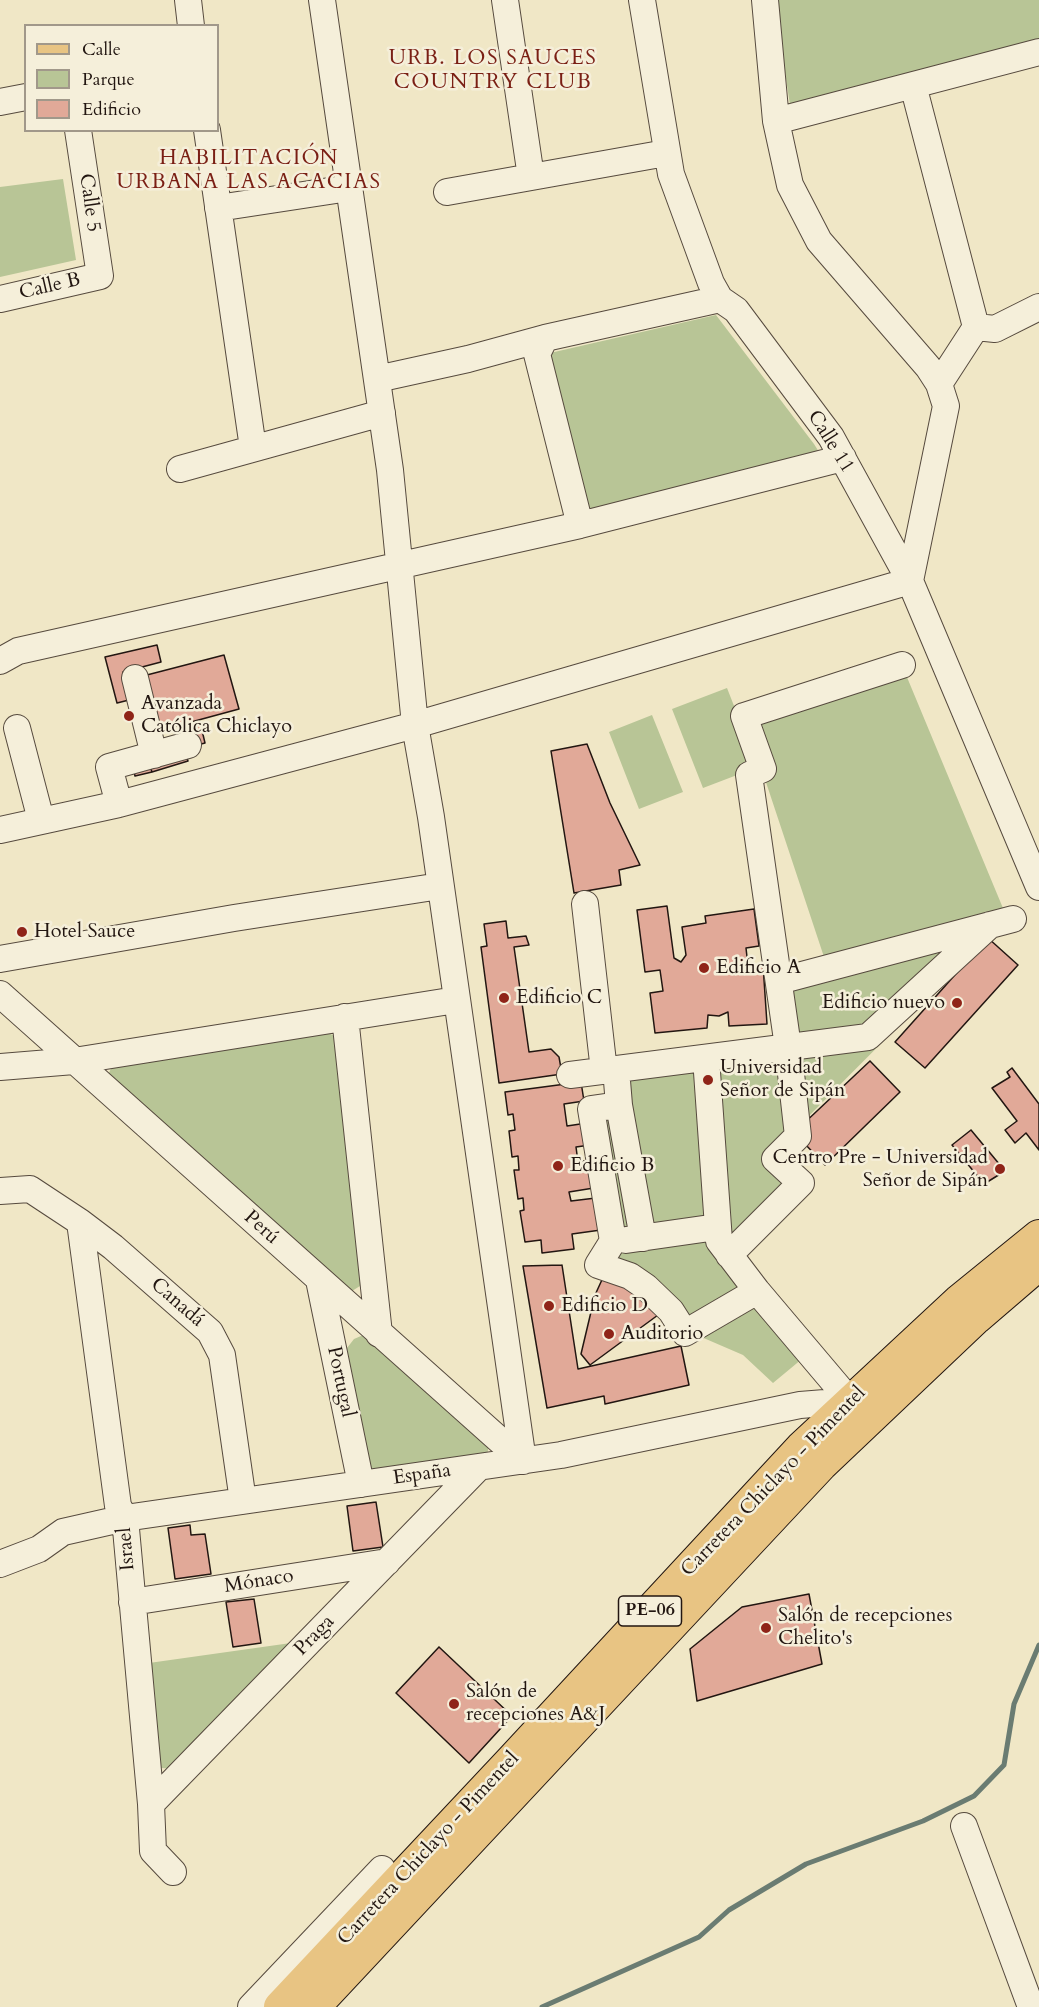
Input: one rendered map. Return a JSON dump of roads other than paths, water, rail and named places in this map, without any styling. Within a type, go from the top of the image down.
[{"type":"main road","name":"Carretera Chiclayo - Pimentel","points":[[280,2007],[801,1448],[959,1301],[1039,1236]]},
{"type":"main road","name":"Carretera Chiclayo - Pimentel","points":[[314,2007],[821,1465],[967,1326],[1039,1264]]},
{"type":"main road","points":[[382,1869],[512,1760]]},
{"type":"street","points":[[188,0],[191,24]]},
{"type":"street","points":[[322,0],[382,413],[401,564],[415,725],[523,1461]]},
{"type":"street","points":[[505,0],[531,177]]},
{"type":"street","name":"Calle 11","points":[[642,0],[671,174],[711,283],[720,299],[736,310],[831,437],[910,581],[1039,886]]},
{"type":"street","points":[[0,830],[120,804],[415,725],[910,581],[946,406],[939,384],[928,367],[819,241],[790,185],[776,121],[765,0]]},
{"type":"street","points":[[776,121],[1039,52]]},
{"type":"street","points":[[913,85],[976,327],[939,384]]},
{"type":"street","points":[[0,102],[24,97]]},
{"type":"street","name":"Calle 5","points":[[78,132],[100,276]]},
{"type":"street","points":[[207,132],[253,448]]},
{"type":"street","points":[[447,192],[666,153]]},
{"type":"street","points":[[218,208],[349,188]]},
{"type":"street","name":"Calle B","points":[[0,299],[100,276]]},
{"type":"street","points":[[377,379],[720,299]]},
{"type":"street","points":[[976,327],[995,330],[1039,307]]},
{"type":"street","points":[[545,338],[537,354],[580,525]]},
{"type":"street","points":[[180,469],[382,413]]},
{"type":"street","points":[[0,661],[18,651],[580,525],[843,458]]},
{"type":"street","points":[[729,1255],[801,1184],[775,1159],[798,1137],[788,1047],[749,775],[763,769],[744,717],[902,664]]},
{"type":"street","points":[[135,678],[154,754]]},
{"type":"street","points":[[17,728],[41,820]]},
{"type":"street","points":[[120,804],[109,767],[189,745]]},
{"type":"street","points":[[0,959],[234,918],[440,886]]},
{"type":"street","points":[[585,904],[610,1070],[619,1105],[643,1238]]},
{"type":"street","points":[[570,1075],[868,1037],[1001,922],[779,981]]},
{"type":"street","name":"Perú","points":[[0,994],[523,1461]]},
{"type":"street","points":[[0,1067],[74,1060],[456,1000]]},
{"type":"street","points":[[345,1017],[379,1334]]},
{"type":"street","points":[[706,1058],[718,1241],[850,1401]]},
{"type":"street","points":[[619,1105],[591,1109],[613,1241],[598,1265],[630,1276],[646,1287],[671,1311],[685,1333],[757,1291]]},
{"type":"street","points":[[604,1185],[633,1179]]},
{"type":"street","name":"Canadá","points":[[0,1191],[30,1189],[80,1222],[113,1247],[210,1332],[222,1355],[243,1501]]},
{"type":"street","name":"Israel","points":[[80,1222],[118,1506],[125,1518],[151,1804],[153,1851],[173,1872]]},
{"type":"street","points":[[613,1241],[717,1227]]},
{"type":"street","name":"Portugal","points":[[319,1280],[361,1484]]},
{"type":"street","name":"España","points":[[0,1564],[39,1549],[63,1532],[125,1518],[561,1455],[800,1405],[850,1401]]},
{"type":"street","name":"Praga","points":[[151,1804],[478,1467]]},
{"type":"street","name":"Mónaco","points":[[132,1602],[387,1562]]},
{"type":"street","points":[[964,1826],[1035,2006]]},
{"type":"street","points":[[251,2007],[382,1869]]},
{"type":"waterway","points":[[542,2007],[699,1937],[729,1910],[806,1864],[923,1821],[974,1796],[1004,1765],[1014,1704],[1039,1645]]},
{"type":"place","name":"Avanzada Católica Chiclayo","points":[[129,716]]},
{"type":"place","name":"Hotel Sauce","points":[[22,932]]},
{"type":"place","name":"Edificio A","points":[[704,968]]},
{"type":"place","name":"Edificio C","points":[[504,998]]},
{"type":"place","name":"Edificio nuevo","points":[[957,1003]]},
{"type":"place","name":"Universidad Señor de Sipán","points":[[708,1080]]},
{"type":"place","name":"Edificio B","points":[[558,1166]]},
{"type":"place","name":"Centro Pre - Universidad Señor de Sipán","points":[[1000,1169]]},
{"type":"place","name":"Edificio D","points":[[549,1306]]},
{"type":"place","name":"Auditorio","points":[[609,1334]]},
{"type":"place","name":"Salón de recepciones Chelito's","points":[[766,1628]]},
{"type":"place","name":"Salón de recepciones A&J","points":[[454,1704]]},
{"type":"district","name":"URB. LOS SAUCES COUNTRY CLUB","points":[[493,71]]},
{"type":"district","name":"HABILITACIÓN URBANA LAS ACACIAS","points":[[249,171]]}]
